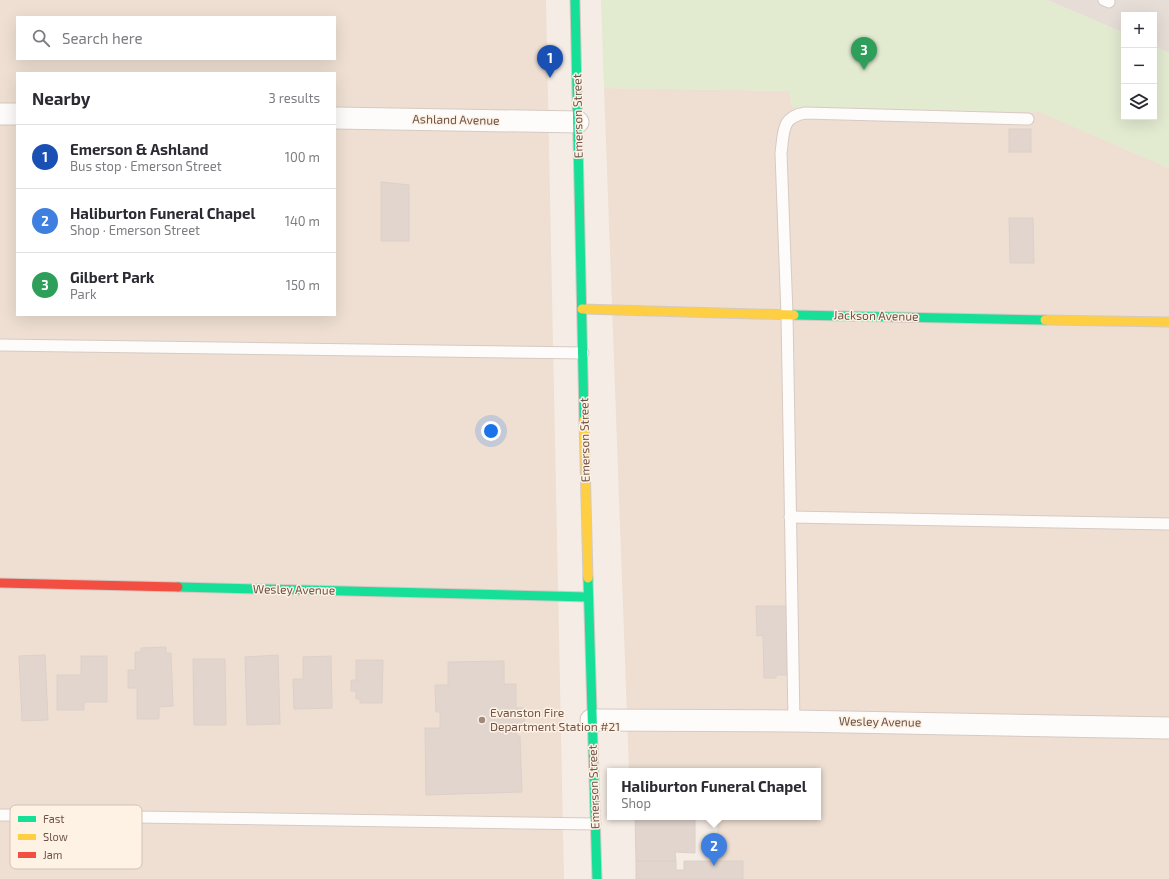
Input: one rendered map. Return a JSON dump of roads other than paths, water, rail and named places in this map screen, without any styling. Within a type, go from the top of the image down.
[{"type":"street","name":"Emerson Street","points":[[575,0],[591,720],[597,879]]},
{"type":"street","points":[[0,114],[16,114]]},
{"type":"street","name":"Ashland Avenue","points":[[336,118],[578,122]]},
{"type":"street","name":"Jackson Avenue","points":[[582,309],[787,315],[1169,322]]},
{"type":"street","name":"Wesley Avenue","points":[[0,584],[588,596]]},
{"type":"street","name":"Wesley Avenue","points":[[591,720],[794,721],[1169,728]]},
{"type":"lane","points":[[794,721],[787,315],[781,153],[784,128],[789,119],[794,115],[805,113],[1028,119]]},
{"type":"lane","points":[[0,345],[583,353]]},
{"type":"lane","points":[[790,517],[1169,524]]},
{"type":"lane","points":[[0,815],[10,815]]},
{"type":"lane","points":[[142,817],[595,824]]},
{"type":"place","name":"Gilbert Park","points":[[864,70]]},
{"type":"place","name":"Emerson & Ashland","points":[[550,78]]},
{"type":"place","name":"Evanston Fire Department Station #21","points":[[482,720]]},
{"type":"place","name":"Haliburton Funeral Chapel","points":[[714,866]]}]
